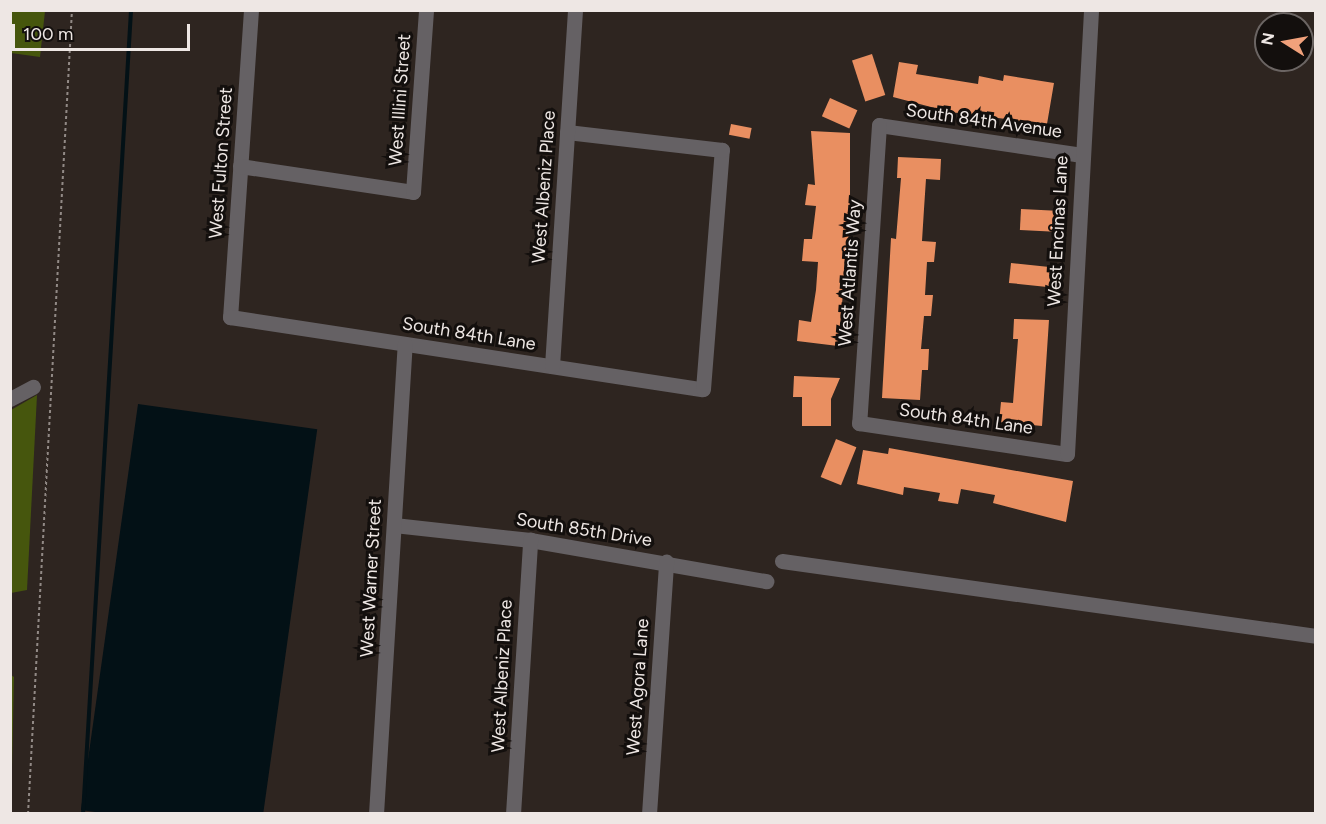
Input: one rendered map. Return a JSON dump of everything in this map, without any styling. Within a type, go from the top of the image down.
[{"type":"street","name":"West Fulton Street","points":[[230,317],[250,10]]},
{"type":"street","name":"West Illini Street","points":[[240,166],[413,192],[426,10]]},
{"type":"street","name":"West Albeniz Place","points":[[552,366],[575,10]]},
{"type":"street","name":"West Encinas Lane","points":[[1067,454],[1091,10]]},
{"type":"street","name":"South 84th Avenue","points":[[879,125],[1082,155]]},
{"type":"street","name":"West Atlantis Way","points":[[860,423],[879,125]]},
{"type":"street","name":"South 84th Lane","points":[[230,317],[703,389],[722,150],[567,132]]},
{"type":"street","name":"West Warner Street","points":[[376,813],[405,344]]},
{"type":"street","points":[[10,399],[33,387]]},
{"type":"street","name":"South 84th Lane","points":[[860,423],[1067,454]]},
{"type":"street","name":"South 85th Drive","points":[[394,525],[530,540],[766,581]]},
{"type":"street","name":"West Albeniz Place","points":[[513,813],[530,540]]},
{"type":"street","points":[[782,561],[1316,636]]},
{"type":"street","name":"West Agora Lane","points":[[649,813],[666,562]]},
{"type":"path","points":[[28,813],[72,10]]},
{"type":"green space","points":[[11,10],[45,11],[40,57],[11,53]]},
{"type":"green space","points":[[37,395],[27,590],[11,593],[11,410]]},
{"type":"green space","points":[[11,675],[14,677],[10,813]]},
{"type":"shaded area","points":[[138,404],[317,429],[263,814],[109,814],[81,810]]},
{"type":"building","points":[[872,54],[885,95],[865,101],[852,60]]},
{"type":"building","points":[[899,62],[918,65],[916,74],[978,84],[979,76],[1003,81],[1004,75],[1054,83],[1047,124],[950,112],[893,97]]},
{"type":"building","points":[[830,98],[857,110],[849,128],[822,116]]},
{"type":"building","points":[[731,124],[752,128],[750,139],[729,135]]},
{"type":"building","points":[[811,131],[850,133],[850,220],[838,346],[797,341],[799,320],[811,322],[818,262],[802,261],[804,239],[812,239],[816,206],[805,205],[808,184],[815,185]]},
{"type":"building","points":[[898,157],[941,159],[940,180],[926,179],[922,241],[936,242],[934,262],[927,262],[925,295],[933,295],[931,316],[924,316],[921,349],[929,349],[928,370],[922,370],[920,400],[882,398],[891,238],[896,239],[901,178],[897,178]]},
{"type":"building","points":[[1021,209],[1056,211],[1055,232],[1020,230]]},
{"type":"building","points":[[1011,263],[1052,267],[1050,287],[1009,283]]},
{"type":"building","points":[[1014,319],[1049,320],[1042,426],[999,422],[1001,402],[1013,403],[1018,339],[1013,339]]},
{"type":"building","points":[[794,376],[840,378],[831,399],[831,426],[802,426],[802,397],[793,397]]},
{"type":"building","points":[[836,439],[856,447],[841,485],[821,477]]},
{"type":"building","points":[[889,448],[1073,481],[1066,522],[993,503],[995,495],[961,489],[958,504],[938,501],[940,493],[904,487],[903,495],[857,484],[863,450],[888,454]]},
{"type":"waterway","points":[[83,814],[131,10]]}]
